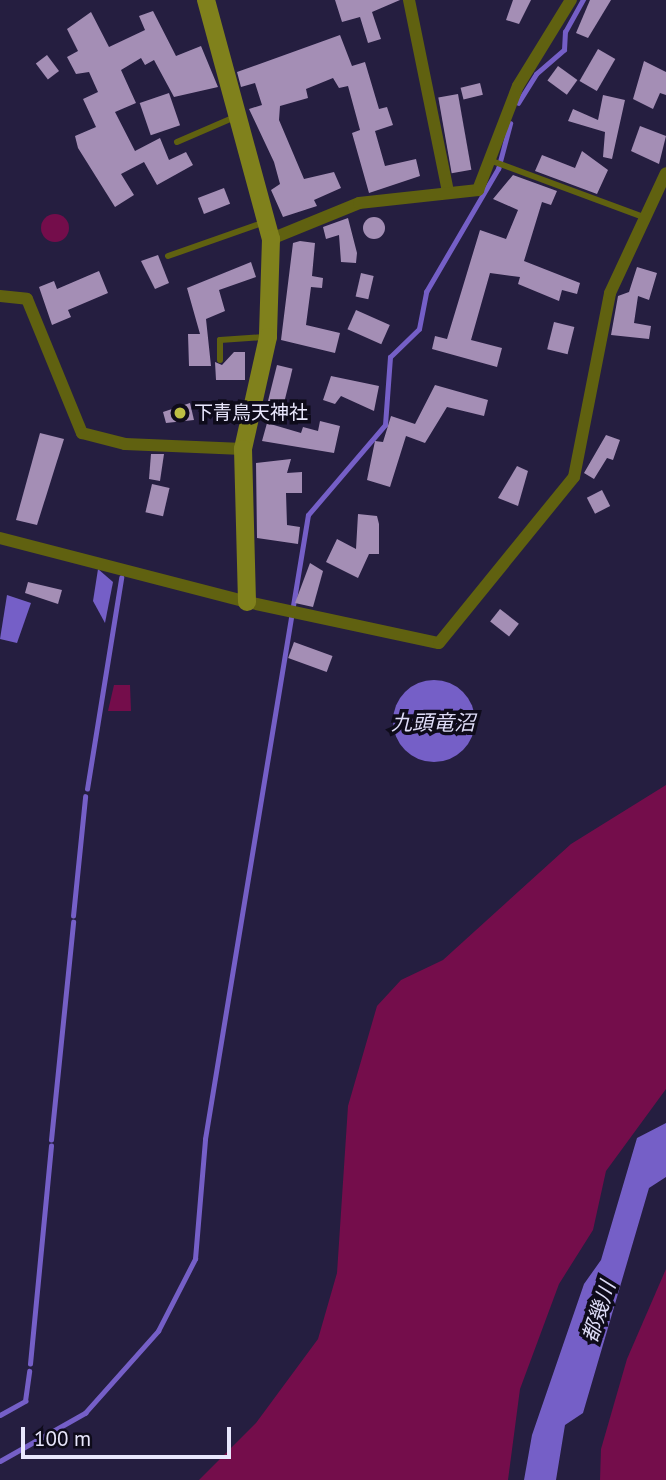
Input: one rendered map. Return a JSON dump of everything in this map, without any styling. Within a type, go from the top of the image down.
[{"type":"street","points":[[206,0],[269,230],[268,337],[243,449],[247,602]]},
{"type":"street","points":[[409,0],[448,192]]},
{"type":"street","points":[[269,230],[359,203],[478,190],[492,161],[518,86],[571,0]]},
{"type":"street","points":[[0,538],[247,602],[439,643],[574,477],[610,293],[643,217],[666,173]]},
{"type":"street","points":[[0,296],[27,299],[82,433],[125,444],[243,449]]},
{"type":"lane","points":[[177,142],[237,116]]},
{"type":"lane","points":[[492,161],[643,217]]},
{"type":"lane","points":[[168,256],[269,230]]},
{"type":"lane","points":[[220,360],[220,340],[268,337]]},
{"type":"shaded area","points":[[55,214],[65,218],[69,228],[65,238],[55,242],[45,238],[41,228],[45,218]]},
{"type":"shaded area","points":[[114,685],[130,685],[131,711],[108,711]]},
{"type":"shaded area","points":[[666,785],[666,1089],[606,1171],[593,1230],[559,1284],[520,1389],[508,1480],[199,1480],[256,1423],[318,1339],[337,1273],[348,1106],[377,1006],[401,980],[443,960],[571,844]]},
{"type":"shaded area","points":[[666,1269],[666,1480],[600,1480],[601,1449],[627,1359]]},
{"type":"water","points":[[98,569],[113,582],[105,623],[93,601]]},
{"type":"water","points":[[7,595],[31,603],[17,643],[0,639]]},
{"type":"water","name":"九頭竜沼","points":[[434,680],[450,684],[463,692],[471,705],[475,721],[471,737],[463,750],[450,758],[434,762],[418,758],[405,750],[397,737],[393,721],[397,705],[405,692],[418,684]]},
{"type":"water","name":"都幾川","points":[[666,1123],[666,1177],[649,1188],[583,1413],[565,1425],[556,1480],[524,1480],[532,1435],[584,1284],[601,1260],[637,1138]]},
{"type":"building","points":[[335,0],[400,0],[372,12],[381,39],[368,43],[360,17],[342,22]]},
{"type":"building","points":[[513,0],[531,0],[519,24],[506,20]]},
{"type":"building","points":[[590,0],[611,0],[588,38],[576,33]]},
{"type":"building","points":[[153,11],[176,56],[201,46],[218,87],[174,97],[154,60],[145,65],[141,58],[121,70],[136,103],[115,112],[135,151],[160,138],[169,160],[186,152],[193,165],[157,185],[144,162],[121,174],[134,195],[115,207],[78,148],[75,136],[96,127],[83,99],[98,92],[89,72],[76,74],[67,57],[78,51],[67,29],[91,12],[109,47],[145,30],[139,16]]},
{"type":"building","points":[[340,35],[352,66],[365,62],[379,109],[387,107],[393,125],[375,131],[385,166],[416,159],[420,176],[369,193],[352,133],[360,130],[348,86],[339,88],[333,78],[306,89],[308,98],[280,106],[279,120],[304,179],[334,172],[341,188],[314,200],[317,206],[283,217],[271,190],[280,184],[274,162],[249,109],[262,105],[255,83],[241,87],[237,72]]},
{"type":"building","points":[[598,49],[615,59],[597,91],[580,81]]},
{"type":"building","points":[[47,55],[59,71],[48,79],[36,63]]},
{"type":"building","points":[[644,61],[666,72],[666,95],[660,93],[653,109],[633,99]]},
{"type":"building","points":[[558,66],[577,80],[567,95],[547,81]]},
{"type":"building","points":[[480,83],[483,95],[463,99],[461,88]]},
{"type":"building","points":[[169,93],[180,125],[151,135],[140,103]]},
{"type":"building","points":[[458,94],[471,170],[452,173],[438,97]]},
{"type":"building","points":[[603,95],[625,100],[612,159],[603,157],[605,132],[568,121],[573,109],[598,120]]},
{"type":"building","points":[[640,126],[666,136],[659,164],[631,151]]},
{"type":"building","points":[[582,151],[608,170],[597,194],[535,171],[542,155],[575,168]]},
{"type":"building","points":[[513,175],[557,191],[551,205],[542,202],[524,261],[580,283],[577,294],[562,290],[559,301],[518,284],[520,277],[490,273],[471,340],[502,348],[497,367],[432,349],[435,336],[447,339],[480,230],[506,239],[518,210],[493,199]]},
{"type":"building","points":[[224,188],[230,204],[204,214],[198,198]]},
{"type":"building","points":[[374,217],[382,220],[385,228],[382,236],[374,239],[366,236],[363,228],[366,220]]},
{"type":"building","points":[[348,218],[357,253],[356,263],[341,262],[339,235],[326,239],[323,227]]},
{"type":"building","points":[[293,243],[315,243],[312,276],[323,278],[322,288],[311,287],[306,325],[340,333],[335,353],[281,340]]},
{"type":"building","points":[[158,255],[169,283],[155,289],[141,261]]},
{"type":"building","points":[[251,262],[256,277],[219,290],[225,311],[206,319],[211,366],[189,366],[188,334],[200,334],[187,288]]},
{"type":"building","points":[[637,267],[657,273],[649,300],[638,296],[634,323],[651,326],[649,339],[611,335],[618,296],[629,292]]},
{"type":"building","points":[[99,271],[108,293],[68,310],[71,317],[52,325],[39,287],[54,281],[57,289]]},
{"type":"building","points":[[361,273],[374,276],[368,299],[356,296]]},
{"type":"building","points":[[356,310],[390,325],[381,344],[347,329]]},
{"type":"building","points":[[554,322],[574,327],[568,354],[547,349]]},
{"type":"building","points":[[234,352],[245,352],[245,380],[216,380],[215,362],[222,365]]},
{"type":"building","points":[[277,365],[293,369],[279,423],[263,419]]},
{"type":"building","points":[[331,376],[379,386],[374,411],[341,396],[335,404],[323,400]]},
{"type":"building","points":[[435,385],[488,400],[484,416],[447,407],[425,443],[406,436],[390,487],[367,480],[375,441],[383,442],[391,416],[415,424]]},
{"type":"building","name":"下青鳥天神社","points":[[190,403],[194,420],[166,423],[163,412]]},
{"type":"building","points":[[320,421],[340,426],[334,453],[262,441],[267,423],[301,433],[303,427],[318,431]]},
{"type":"building","points":[[40,433],[64,439],[37,525],[16,520]]},
{"type":"building","points":[[606,435],[620,440],[613,460],[607,458],[594,479],[584,473]]},
{"type":"building","points":[[151,454],[164,454],[160,481],[149,479]]},
{"type":"building","points":[[291,459],[287,473],[302,472],[302,493],[286,493],[287,525],[300,527],[298,544],[257,538],[256,463]]},
{"type":"building","points":[[517,466],[528,471],[518,506],[498,498]]},
{"type":"building","points":[[152,484],[170,488],[163,516],[145,512]]},
{"type":"building","points":[[602,490],[610,506],[595,514],[587,498]]},
{"type":"building","points":[[358,514],[377,516],[379,554],[369,554],[358,578],[326,562],[337,539],[356,549]]},
{"type":"building","points":[[310,563],[323,571],[313,607],[295,603]]},
{"type":"building","points":[[28,582],[62,590],[58,604],[25,593]]},
{"type":"building","points":[[500,609],[519,624],[509,636],[490,622]]},
{"type":"building","points":[[294,642],[333,656],[327,672],[288,658]]},
{"type":"waterway","points":[[518,103],[536,74],[564,50],[565,32],[583,0]]},
{"type":"waterway","points":[[0,1461],[85,1413],[158,1331],[195,1259],[205,1139],[308,515],[385,425],[390,357],[419,329],[426,292],[498,169],[510,124]]},
{"type":"waterway","points":[[87,789],[121,578]]},
{"type":"waterway","points":[[73,916],[85,797]]},
{"type":"waterway","points":[[51,1140],[73,922]]},
{"type":"waterway","points":[[30,1364],[51,1146]]},
{"type":"waterway","points":[[0,1415],[25,1401],[29,1371]]},
{"type":"place","name":"下青鳥天神社","points":[[180,413]]}]
